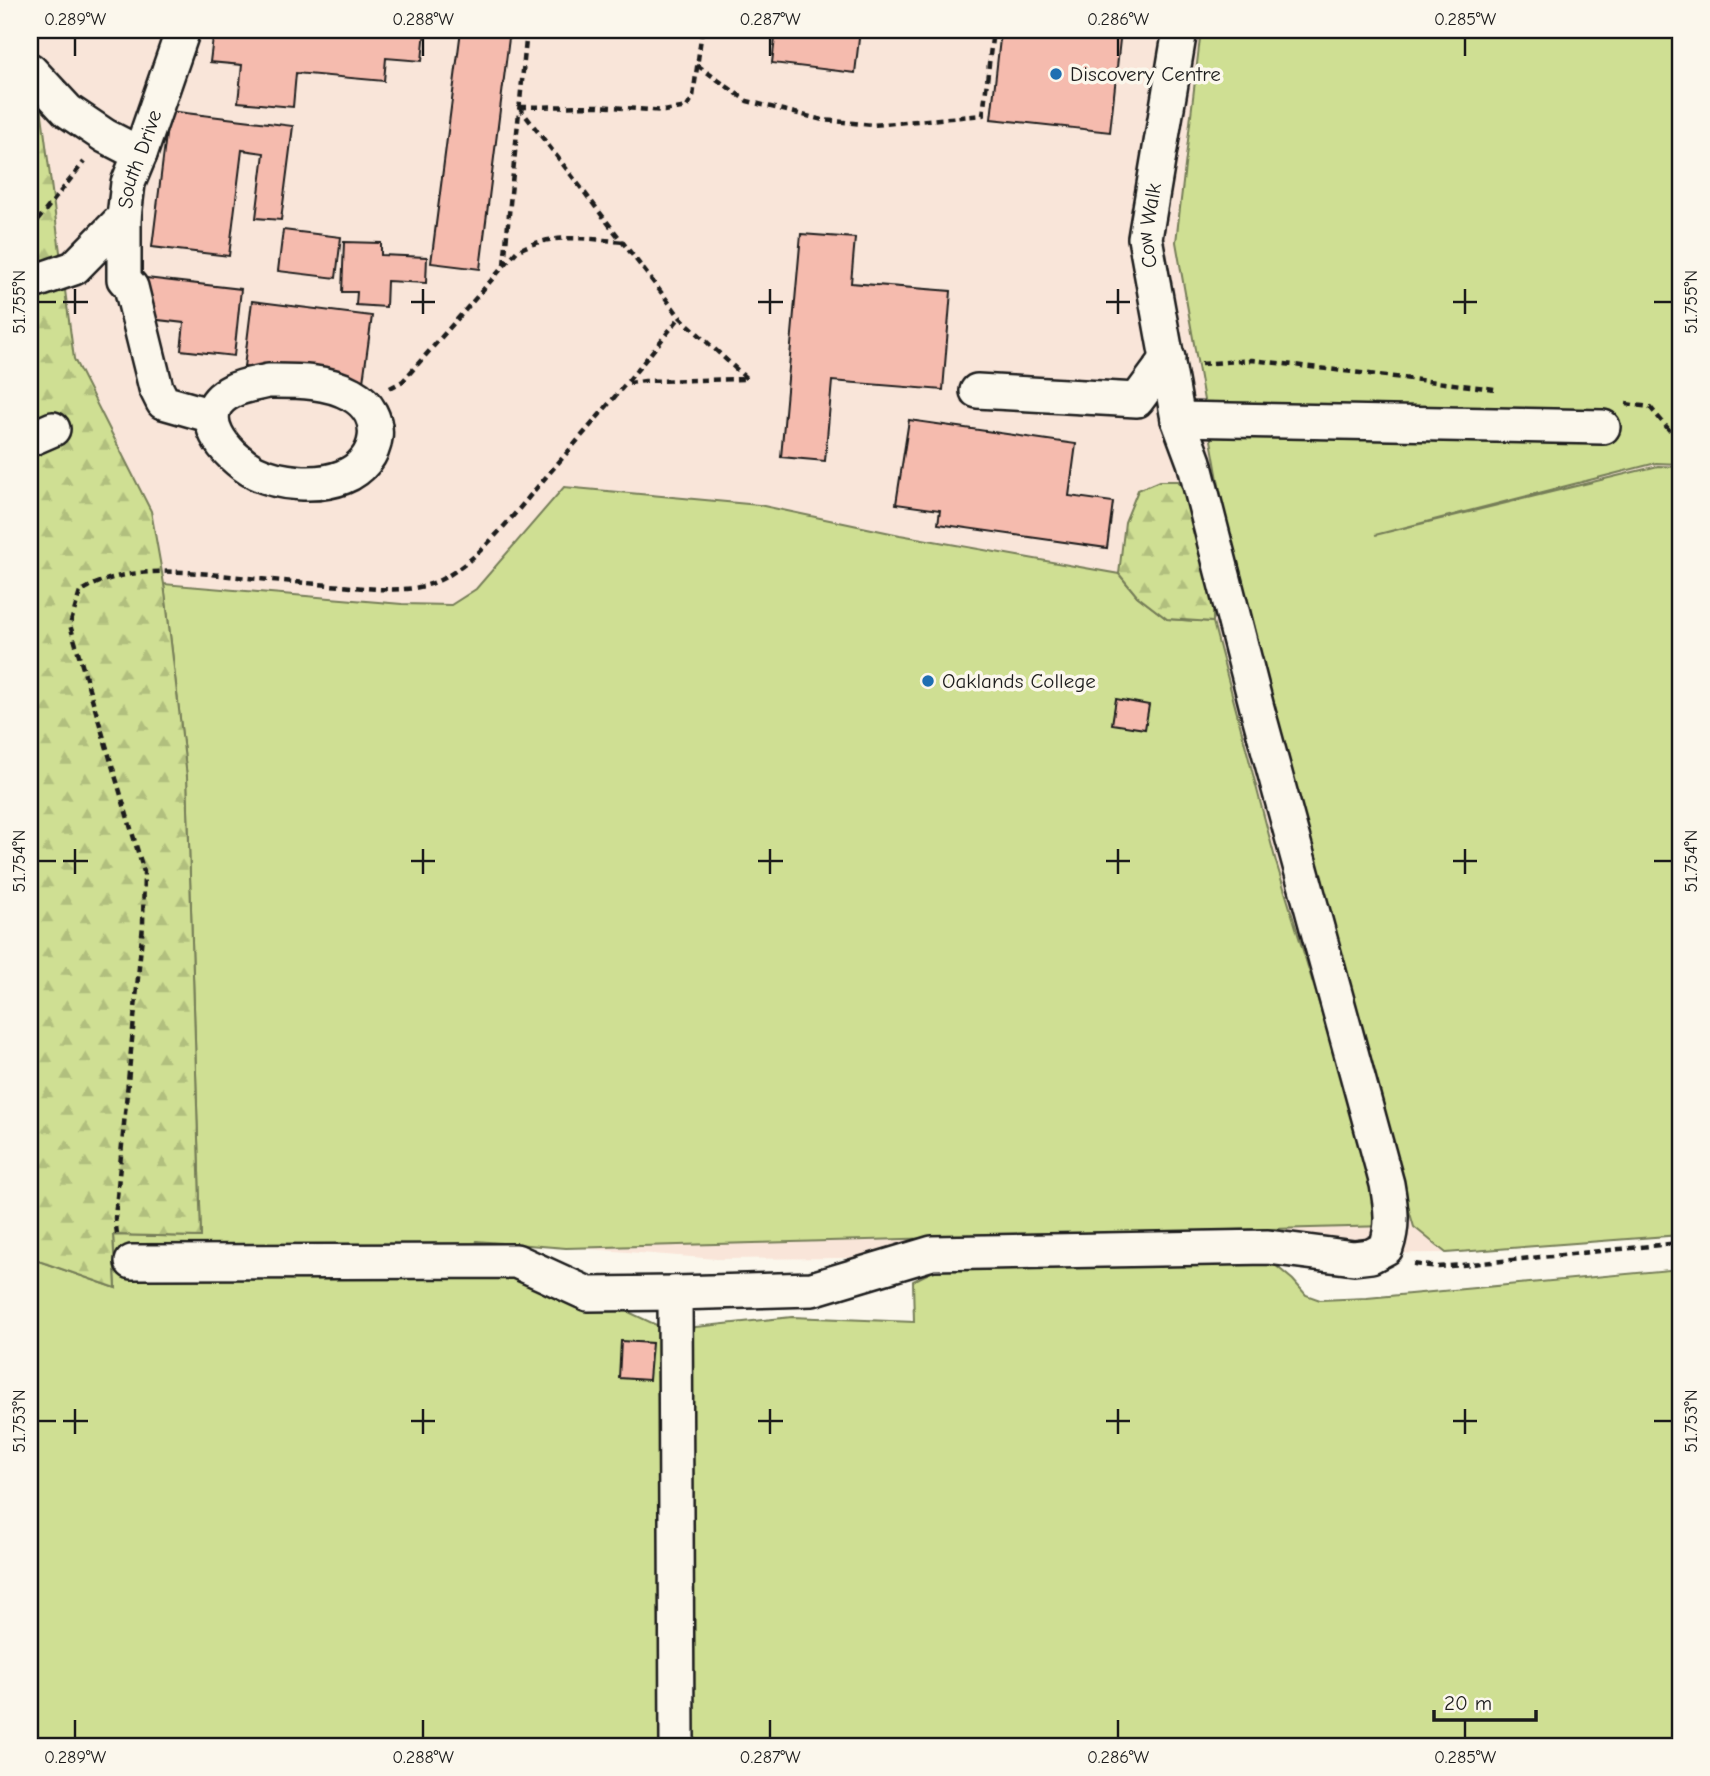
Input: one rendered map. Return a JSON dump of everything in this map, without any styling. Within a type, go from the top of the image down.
[{"type":"lane","name":"South Drive","points":[[30,283],[74,268],[124,217],[128,183],[183,30]]},
{"type":"lane","name":"Cow Walk","points":[[1180,30],[1145,238],[1178,419],[1194,462],[1257,708],[1387,1184],[1393,1217],[1392,1233],[1386,1248]]},
{"type":"lane","points":[[30,70],[68,111],[105,136],[140,154]]},
{"type":"lane","points":[[124,217],[124,279],[131,287],[156,388],[163,402],[212,416]]},
{"type":"lane","points":[[977,391],[1137,400],[1168,362]]},
{"type":"lane","points":[[268,381],[300,381],[327,385],[351,393],[364,404],[375,425],[374,451],[353,473],[336,480],[310,483],[281,480],[256,472],[238,461],[222,446],[214,430],[212,416],[218,403],[229,392],[268,381]]},
{"type":"lane","points":[[1178,419],[1613,415]]},
{"type":"lane","points":[[132,1262],[516,1261],[588,1294],[812,1289],[932,1253],[1268,1247],[1354,1258],[1371,1256],[1386,1248]]},
{"type":"lane","points":[[675,1293],[677,1746]]},
{"type":"path","points":[[503,265],[527,30]]},
{"type":"path","points":[[519,107],[598,106],[664,111],[687,107],[693,97],[702,30]]},
{"type":"path","points":[[697,65],[747,101],[823,120],[873,125],[983,115],[993,30]]},
{"type":"path","points":[[519,107],[680,317],[747,379],[628,383]]},
{"type":"path","points":[[364,404],[403,381],[517,251],[534,241],[593,238],[623,242]]},
{"type":"path","points":[[132,1262],[118,1246],[115,1218],[142,925],[144,872],[70,625],[80,592],[97,582],[138,573],[190,573],[408,590],[438,582],[461,568],[512,517],[628,383],[680,317]]},
{"type":"path","points":[[1168,362],[1252,360],[1499,389]]},
{"type":"path","points":[[1613,415],[1650,407],[1680,443]]},
{"type":"path","points":[[1386,1248],[1408,1262],[1438,1267],[1680,1243]]},
{"type":"shaded area","name":"Oaklands College","points":[[30,30],[1680,30],[1680,1231],[1446,1253],[717,1259],[473,1240],[201,1237],[150,511],[74,359],[41,107],[30,96]]},
{"type":"green space","points":[[1201,30],[1680,30],[1680,464],[1656,463],[1375,535],[1658,466],[1680,467],[1680,1235],[1446,1253],[1414,1227],[1303,850],[1234,570],[1176,242]]},
{"type":"green space","points":[[41,107],[74,359],[151,511],[164,584],[187,777],[201,1237],[113,1235],[116,1288],[30,1258],[30,114]]},
{"type":"green space","points":[[1159,481],[1178,481],[1196,510],[1213,592],[1213,622],[1167,619],[1137,596],[1119,574],[1125,522],[1138,490]]},
{"type":"green space","points":[[564,487],[759,505],[900,535],[1119,574],[1137,596],[1167,619],[1213,622],[1276,862],[1387,1226],[566,1248],[476,1241],[667,1330],[792,1317],[914,1322],[913,1281],[939,1268],[1268,1259],[1306,1295],[1320,1300],[1680,1269],[1680,1746],[30,1746],[30,1258],[116,1288],[113,1235],[201,1237],[187,777],[164,584],[402,604],[451,605],[476,589]]},
{"type":"building","points":[[214,30],[425,30],[422,61],[386,58],[384,81],[296,73],[293,107],[238,102],[242,65],[210,62]]},
{"type":"building","points":[[461,30],[510,30],[480,269],[431,263]]},
{"type":"building","points":[[776,30],[860,30],[855,73],[772,63]]},
{"type":"building","name":"Discovery Centre","points":[[1001,30],[1121,30],[1110,132],[991,119]]},
{"type":"building","points":[[169,111],[293,126],[281,220],[256,218],[264,153],[242,150],[229,256],[152,247]]},
{"type":"building","points":[[283,230],[341,237],[336,278],[278,271]]},
{"type":"building","points":[[801,234],[855,238],[851,283],[951,291],[943,390],[832,381],[825,461],[781,457]]},
{"type":"building","points":[[344,242],[381,243],[381,255],[427,257],[426,283],[387,281],[386,307],[356,305],[357,292],[342,292]]},
{"type":"building","points":[[146,278],[241,289],[234,356],[181,350],[184,323],[141,318]]},
{"type":"building","points":[[252,301],[372,316],[363,382],[244,367]]},
{"type":"building","points":[[909,420],[1076,444],[1069,496],[1113,502],[1107,548],[938,524],[940,510],[896,504]]},
{"type":"building","points":[[1116,699],[1149,705],[1145,729],[1112,724]]},
{"type":"building","points":[[621,1341],[652,1343],[649,1380],[619,1378]]},
{"type":"place","name":"Discovery Centre","points":[[1056,74]]},
{"type":"place","name":"Oaklands College","points":[[928,681]]}]
